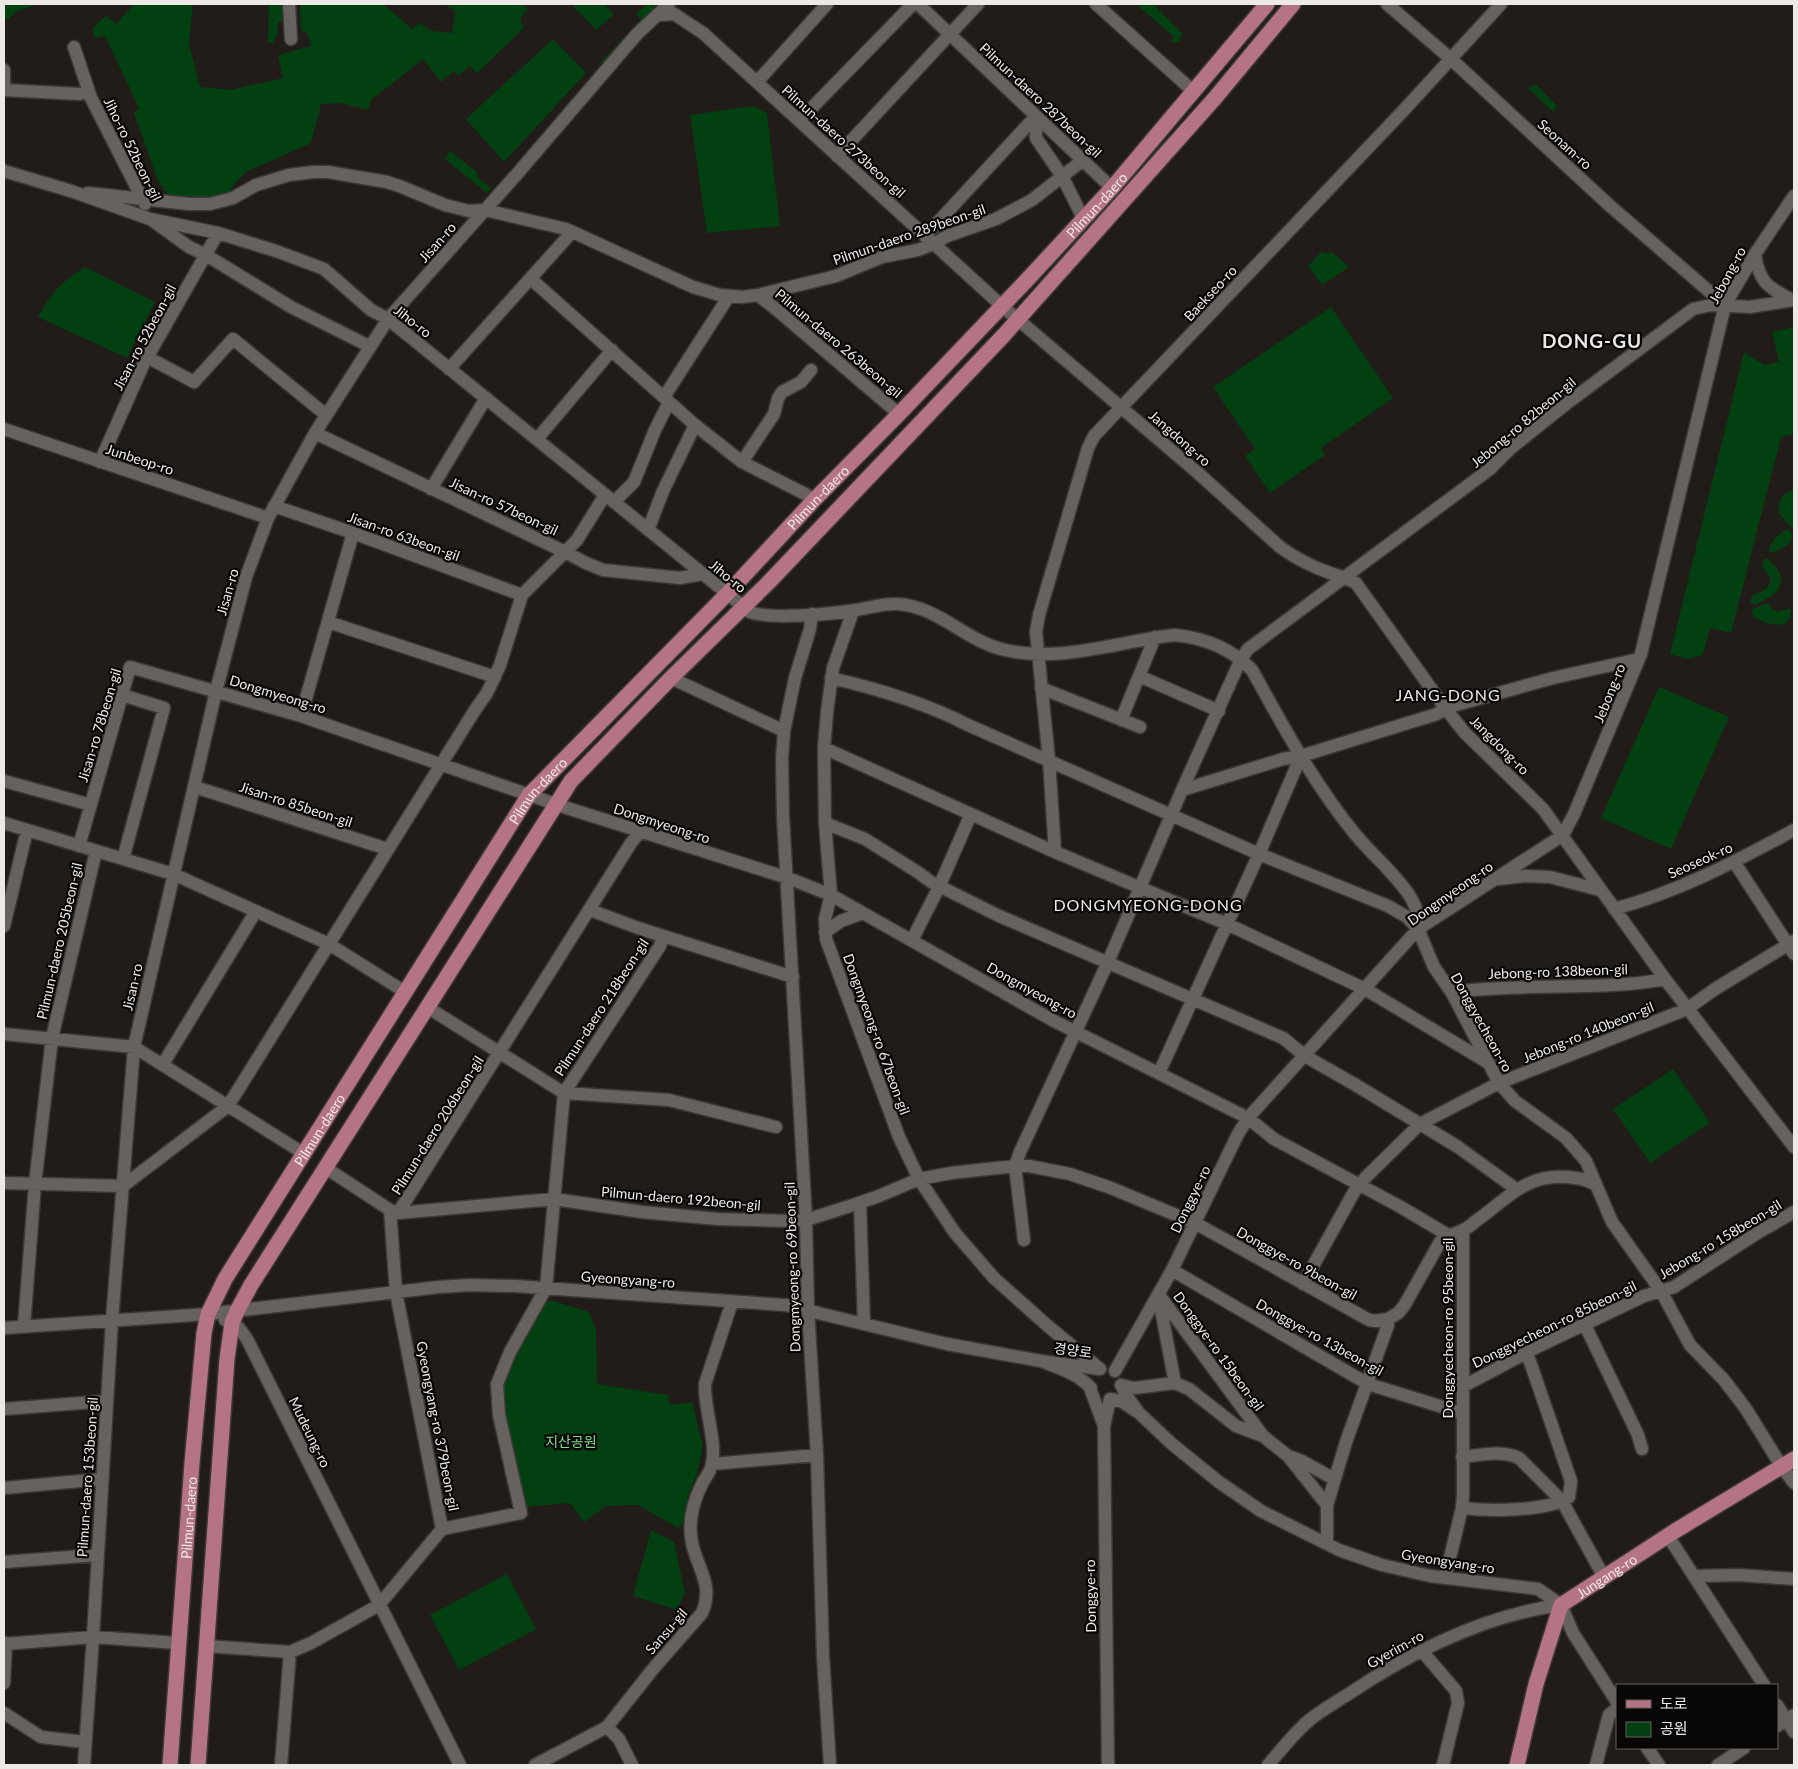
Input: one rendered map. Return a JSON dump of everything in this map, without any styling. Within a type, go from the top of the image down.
[{"type":"main road","name":"Pilmun-daero","points":[[170,1765],[202,1352],[208,1314],[225,1279],[303,1153],[529,795],[727,594],[815,499],[899,414],[1112,188],[1266,4]]},
{"type":"main road","name":"Pilmun-daero","points":[[198,1765],[227,1368],[234,1317],[326,1168],[543,823],[558,805],[571,781],[671,678],[744,608],[1041,294],[1216,98],[1293,4]]},
{"type":"main road","name":"Jungang-ro","points":[[1517,1765],[1536,1684],[1561,1605],[1668,1536],[1788,1463]]},
{"type":"street","points":[[289,4],[290,40]]},
{"type":"street","name":"Jisan-ro","points":[[112,1320],[134,1047],[216,691],[246,577],[268,518],[314,433],[388,319],[637,34],[669,4]]},
{"type":"street","points":[[757,82],[827,4]]},
{"type":"street","name":"Pilmun-daero 287beon-gil","points":[[799,121],[919,4],[1112,188]]},
{"type":"street","points":[[838,156],[978,4]]},
{"type":"street","points":[[1096,4],[1193,91]]},
{"type":"street","name":"Seonam-ro","points":[[1387,4],[1451,59],[1609,205],[1725,305]]},
{"type":"street","name":"Baekseo-ro","points":[[1038,654],[1036,632],[1039,615],[1088,448],[1100,429],[1122,408],[1501,4]]},
{"type":"street","name":"Pilmun-daero 273beon-gil","points":[[658,15],[674,14],[703,32],[1002,306]]},
{"type":"street","name":"Jiho-ro 52beon-gil","points":[[74,47],[89,92],[144,199],[150,219]]},
{"type":"street","name":"Jiho-ro 52beon-gil","points":[[4,70],[4,90],[80,94],[89,92]]},
{"type":"street","points":[[1036,116],[1036,138],[1062,176],[1083,218]]},
{"type":"street","points":[[930,240],[1036,116]]},
{"type":"street","name":"Pilmun-daero 289beon-gil","points":[[758,295],[836,276],[882,257],[918,250],[930,240],[996,219],[1032,200],[1083,160]]},
{"type":"street","name":"Jiho-ro","points":[[4,171],[70,191],[150,219],[218,233],[276,251],[324,269],[372,310],[388,319],[744,608]]},
{"type":"street","name":"Pilmun-daero 263beon-gil","points":[[70,191],[112,194],[189,204],[210,204],[233,198],[256,185],[289,175],[328,172],[387,182],[445,205],[469,211],[485,210],[572,232],[693,287],[729,296],[758,295],[899,414]]},
{"type":"street","name":"Jebong-ro","points":[[1563,835],[1574,814],[1639,659],[1725,305],[1755,254],[1794,196]]},
{"type":"street","points":[[150,219],[188,247],[206,255],[291,307],[369,346]]},
{"type":"street","points":[[449,369],[572,232]]},
{"type":"street","name":"Jisan-ro 52beon-gil","points":[[100,462],[147,357],[218,233]]},
{"type":"street","points":[[1755,254],[1757,268],[1765,284],[1793,300]]},
{"type":"street","points":[[531,279],[695,425],[742,462],[815,499]]},
{"type":"street","points":[[4,1183],[123,1186],[228,1106],[474,710],[487,693],[522,595],[578,540],[610,499],[634,482],[667,399],[729,296]]},
{"type":"street","name":"Jebong-ro 82beon-gil","points":[[1346,578],[1490,470],[1511,448],[1559,409],[1693,309],[1711,304],[1750,308],[1793,300]]},
{"type":"street","name":"Jangdong-ro","points":[[1002,306],[1198,473],[1280,547],[1292,556],[1356,583],[1444,708],[1465,733],[1544,809],[1563,835]]},
{"type":"street","points":[[147,357],[194,382],[233,339],[326,415]]},
{"type":"street","points":[[537,439],[612,350]]},
{"type":"street","points":[[742,462],[774,414],[778,398],[782,392],[801,382],[811,370]]},
{"type":"street","name":"Jisan-ro 57beon-gil","points":[[431,488],[486,398]]},
{"type":"street","points":[[648,530],[695,425]]},
{"type":"street","name":"Junbeop-ro","points":[[4,429],[268,518]]},
{"type":"street","name":"Jisan-ro 57beon-gil","points":[[314,433],[565,552],[586,564],[603,570],[680,578],[702,574]]},
{"type":"street","name":"Jisan-ro 63beon-gil","points":[[274,506],[522,595]]},
{"type":"street","points":[[302,716],[353,533]]},
{"type":"street","points":[[1077,1031],[1241,659],[1248,649],[1262,638],[1346,578]]},
{"type":"street","name":"Donggyecheon-ro","points":[[744,608],[758,615],[765,616],[853,611],[895,604],[912,606],[932,613],[992,646],[1010,650],[1038,654],[1175,635],[1208,642],[1241,659],[1252,670],[1301,756],[1347,824],[1397,879],[1413,901],[1419,916],[1418,929],[1434,967],[1452,994],[1499,1083],[1515,1101],[1572,1145],[1586,1161],[1612,1222],[1661,1291],[1690,1345],[1724,1380],[1788,1463],[1794,1483]]},
{"type":"street","points":[[853,611],[831,678],[927,706],[1171,816],[1400,912],[1418,929]]},
{"type":"street","name":"Dongmyeong-ro 69beon-gil","points":[[812,614],[810,628],[795,678],[784,731],[782,758],[783,816],[806,1220],[808,1310],[817,1455],[823,1656],[830,1765]]},
{"type":"street","points":[[328,622],[494,677]]},
{"type":"street","points":[[1121,720],[1155,637]]},
{"type":"street","points":[[1038,654],[1049,760],[1055,852]]},
{"type":"street","points":[[1182,790],[1437,714],[1444,708],[1553,678],[1639,659]]},
{"type":"street","name":"Jisan-ro 78beon-gil","points":[[79,846],[130,667],[216,691]]},
{"type":"street","points":[[1139,676],[1219,711]]},
{"type":"street","points":[[671,678],[784,731]]},
{"type":"street","name":"Dongmyeong-ro 67beon-gil","points":[[831,678],[824,748],[825,823],[831,895],[825,919],[825,932],[896,1128],[919,1179],[955,1233],[994,1278],[1100,1369]]},
{"type":"street","points":[[1041,688],[1140,727]]},
{"type":"street","name":"Dongmyeong-ro","points":[[216,691],[302,716],[558,805],[788,878],[831,895],[1003,993],[1248,1118],[1418,929],[1563,835]]},
{"type":"street","points":[[122,695],[164,708],[123,859]]},
{"type":"street","points":[[824,748],[1055,852],[1227,924],[1365,989],[1487,1062]]},
{"type":"street","points":[[1159,1073],[1260,854],[1301,756]]},
{"type":"street","points":[[4,781],[91,805]]},
{"type":"street","name":"Jisan-ro 85beon-gil","points":[[195,787],[387,849]]},
{"type":"street","points":[[912,940],[939,887],[971,814]]},
{"type":"street","name":"Pilmun-daero 205beon-gil","points":[[4,823],[173,874],[329,944],[405,992]]},
{"type":"street","points":[[825,823],[865,839],[939,887],[997,915],[1283,1038],[1305,1056],[1458,1147],[1516,1189]]},
{"type":"street","points":[[4,926],[27,830]]},
{"type":"street","name":"Seoseok-ro","points":[[1614,909],[1661,894],[1735,862],[1794,830]]},
{"type":"street","points":[[500,1053],[631,843],[640,832]]},
{"type":"street","points":[[1563,835],[1600,890],[1687,1009],[1794,1147]]},
{"type":"street","name":"Pilmun-daero 205beon-gil","points":[[24,1326],[35,1184],[52,1038],[96,851]]},
{"type":"street","points":[[1735,862],[1792,947]]},
{"type":"street","points":[[1493,880],[1525,876],[1550,877],[1600,890]]},
{"type":"street","name":"Pilmun-daero 218beon-gil","points":[[590,910],[663,936],[792,977]]},
{"type":"street","points":[[163,1064],[256,911]]},
{"type":"street","points":[[825,932],[841,921],[863,913]]},
{"type":"street","name":"Pilmun-daero 218beon-gil","points":[[564,1093],[660,946],[663,936]]},
{"type":"street","name":"Jebong-ro 140beon-gil","points":[[1303,1284],[1359,1185],[1420,1124],[1499,1083],[1687,1009],[1715,988],[1792,947]]},
{"type":"street","name":"Jebong-ro 138beon-gil","points":[[1452,994],[1466,990],[1634,984],[1665,978]]},
{"type":"street","name":"Pilmun-daero 206beon-gil","points":[[428,1007],[564,1093],[669,1100],[776,1127]]},
{"type":"street","name":"Dongmyeong-ro","points":[[1015,1166],[1077,1031]]},
{"type":"street","points":[[4,1034],[134,1047],[303,1153]]},
{"type":"street","name":"Pilmun-daero 206beon-gil","points":[[394,1212],[500,1053]]},
{"type":"street","points":[[442,1529],[521,1513],[499,1415],[497,1384],[510,1352],[546,1288],[564,1093]]},
{"type":"street","points":[[1248,1118],[1274,1139],[1399,1206],[1448,1235]]},
{"type":"street","name":"Donggye-ro","points":[[1115,1371],[1159,1295],[1238,1134],[1248,1118]]},
{"type":"street","points":[[1015,1166],[1024,1240]]},
{"type":"street","name":"Donggye-ro 9beon-gil","points":[[919,1179],[951,1173],[1015,1166],[1039,1167],[1070,1174],[1112,1188],[1195,1223],[1369,1320],[1388,1319]]},
{"type":"street","points":[[326,1168],[394,1212],[396,1292]]},
{"type":"street","name":"Donggyecheon-ro 95beon-gil","points":[[1445,1578],[1462,1508],[1463,1230],[1516,1189],[1537,1179],[1553,1176],[1585,1179],[1596,1185]]},
{"type":"street","points":[[864,1324],[855,1205],[919,1179]]},
{"type":"street","name":"Pilmun-daero 192beon-gil","points":[[394,1212],[554,1199],[642,1212],[718,1219],[772,1221],[806,1220],[855,1205]]},
{"type":"street","name":"Jebong-ro 158beon-gil","points":[[1661,1291],[1674,1287],[1759,1232],[1794,1212]]},
{"type":"street","points":[[1327,1544],[1327,1505],[1334,1479],[1388,1326],[1388,1319],[1398,1313],[1404,1306],[1433,1252],[1448,1235],[1463,1230]]},
{"type":"street","name":"Donggye-ro 13beon-gil","points":[[1172,1270],[1368,1384],[1462,1413]]},
{"type":"street","name":"Gyeongyang-ro","points":[[208,1314],[234,1317],[396,1292],[470,1285],[546,1288],[798,1306],[864,1324],[972,1349],[1041,1361]]},
{"type":"street","name":"Donggyecheon-ro 85beon-gil","points":[[1462,1387],[1644,1296],[1661,1291]]},
{"type":"street","name":"Gyeongyang-ro 379beon-gil","points":[[379,1605],[442,1529],[396,1292]]},
{"type":"street","name":"Donggye-ro 15beon-gil","points":[[1159,1295],[1175,1383],[1189,1389],[1236,1426],[1263,1436]]},
{"type":"street","name":"Donggye-ro 15beon-gil","points":[[1159,1295],[1263,1436],[1288,1456],[1302,1461],[1334,1479]]},
{"type":"street","name":"Sansu-gil","points":[[535,1765],[554,1761],[608,1727],[653,1669],[702,1613],[707,1590],[692,1544],[692,1512],[696,1495],[712,1464],[712,1440],[704,1397],[705,1384],[732,1302]]},
{"type":"street","points":[[4,1328],[208,1314]]},
{"type":"street","name":"Mudeung-ro","points":[[234,1317],[247,1339],[460,1765]]},
{"type":"street","name":"Pilmun-daero 153beon-gil","points":[[84,1765],[112,1320]]},
{"type":"street","points":[[1585,1325],[1638,1435],[1642,1449]]},
{"type":"street","points":[[1462,1508],[1502,1510],[1524,1508],[1562,1501],[1569,1497],[1571,1482],[1527,1353]]},
{"type":"street","name":"경양로","points":[[1041,1361],[1100,1369],[1108,1368],[1115,1371]]},
{"type":"street","name":"경양로","points":[[1041,1361],[1079,1377],[1101,1399],[1110,1398],[1120,1401],[1139,1413]]},
{"type":"street","name":"경양로","points":[[1091,1390],[1090,1379],[1100,1369]]},
{"type":"street","points":[[1115,1371],[1128,1398],[1139,1413]]},
{"type":"street","points":[[1121,1385],[1134,1388],[1175,1383]]},
{"type":"street","points":[[1104,1426],[1110,1398],[1118,1394],[1121,1385]]},
{"type":"street","points":[[1091,1390],[1104,1426]]},
{"type":"street","points":[[4,1409],[107,1401]]},
{"type":"street","name":"Gyeongyang-ro","points":[[1139,1413],[1172,1444],[1226,1487],[1261,1511],[1327,1544],[1382,1565],[1445,1578],[1538,1589],[1561,1605]]},
{"type":"street","name":"Donggye-ro","points":[[1104,1426],[1108,1765]]},
{"type":"street","points":[[1462,1456],[1492,1453],[1511,1454],[1519,1458],[1562,1501],[1604,1577]]},
{"type":"street","points":[[712,1464],[817,1455]]},
{"type":"street","points":[[1288,1456],[1327,1505]]},
{"type":"street","points":[[4,1488],[102,1479]]},
{"type":"street","points":[[1668,1536],[1696,1576],[1763,1684]]},
{"type":"street","points":[[4,1562],[97,1555]]},
{"type":"street","points":[[1696,1576],[1739,1575],[1794,1579]]},
{"type":"street","points":[[206,1646],[290,1652],[312,1643],[379,1605]]},
{"type":"street","points":[[1561,1605],[1573,1633],[1616,1700]]},
{"type":"street","name":"Gyerim-ro","points":[[1268,1765],[1307,1723],[1384,1670],[1474,1627],[1533,1608],[1561,1605]]},
{"type":"street","points":[[4,1683],[5,1643],[93,1637],[178,1643]]},
{"type":"street","points":[[1422,1651],[1458,1695],[1458,1703],[1443,1765]]},
{"type":"street","points":[[281,1765],[290,1652]]},
{"type":"street","points":[[1778,1707],[1794,1732]]},
{"type":"street","points":[[1596,1765],[1609,1716],[1616,1709]]},
{"type":"street","points":[[4,1712],[41,1737],[85,1742]]},
{"type":"street","points":[[608,1727],[620,1739],[632,1765]]},
{"type":"street","points":[[1648,1749],[1659,1765]]},
{"type":"street","points":[[1718,1765],[1742,1749]]},
{"type":"green space","points":[[4,4],[39,4],[15,12],[8,19],[4,19]]},
{"type":"green space","points":[[134,4],[193,4],[189,44],[200,87],[230,90],[283,78],[278,55],[311,46],[307,33],[301,30],[300,4],[383,4],[412,29],[419,23],[432,31],[452,33],[455,11],[447,6],[448,4],[523,4],[528,10],[520,18],[524,28],[477,73],[470,66],[459,75],[454,71],[441,82],[423,59],[371,100],[368,110],[340,103],[321,104],[311,143],[246,172],[233,185],[227,197],[195,201],[168,195],[158,181],[134,113],[139,108],[105,36],[94,38],[93,27],[106,16],[116,24]]},
{"type":"green space","points":[[269,4],[284,4],[285,22],[278,22],[277,37],[274,37],[274,43],[268,43]]},
{"type":"green space","points":[[571,4],[604,4],[614,14],[596,30]]},
{"type":"green space","points":[[647,4],[658,4],[659,9],[605,67],[600,63],[641,19],[636,14]]},
{"type":"green space","points":[[1136,4],[1156,4],[1156,7],[1183,34],[1180,40],[1175,44],[1171,41],[1174,37]]},
{"type":"green space","points":[[553,39],[586,73],[504,162],[466,119]]},
{"type":"green space","points":[[1535,84],[1557,106],[1553,112],[1528,88]]},
{"type":"green space","points":[[753,106],[767,113],[780,226],[707,233],[690,115]]},
{"type":"green space","points":[[450,151],[478,173],[477,177],[491,188],[487,193],[445,159]]},
{"type":"green space","points":[[1322,251],[1329,254],[1331,251],[1349,267],[1322,285],[1308,266]]},
{"type":"green space","points":[[85,267],[155,302],[127,358],[38,317],[58,288]]},
{"type":"green space","points":[[1331,307],[1393,398],[1321,448],[1325,455],[1270,493],[1245,456],[1255,449],[1213,387]]},
{"type":"green space","points":[[1794,327],[1794,434],[1781,437],[1731,633],[1710,628],[1703,655],[1687,659],[1670,654],[1744,352],[1764,365],[1779,362],[1772,332]]},
{"type":"green space","points":[[1794,490],[1794,530],[1779,514],[1779,509],[1781,498],[1786,493]]},
{"type":"green space","points":[[1785,530],[1790,530],[1792,535],[1790,543],[1783,548],[1769,552],[1772,542]]},
{"type":"green space","points":[[1767,558],[1778,570],[1781,583],[1771,597],[1754,605],[1750,601],[1752,596],[1765,589],[1770,583],[1769,576],[1762,566],[1764,559]]},
{"type":"green space","points":[[1764,604],[1769,604],[1777,612],[1790,608],[1790,618],[1783,625],[1764,622],[1753,616],[1752,610]]},
{"type":"green space","points":[[1659,687],[1729,717],[1671,849],[1601,818]]},
{"type":"green space","points":[[1673,1069],[1710,1123],[1650,1163],[1613,1109]]},
{"type":"green space","name":"지산공원","points":[[550,1300],[589,1312],[596,1330],[597,1384],[668,1395],[670,1405],[692,1402],[703,1446],[697,1474],[688,1495],[686,1519],[678,1528],[638,1505],[606,1506],[584,1522],[570,1503],[524,1507],[507,1441],[502,1381],[507,1365],[543,1305]]},
{"type":"green space","points":[[651,1530],[674,1542],[685,1593],[677,1610],[633,1596]]},
{"type":"green space","points":[[507,1574],[536,1629],[459,1670],[430,1615]]},
{"type":"district","name":"DONG-GU","points":[[1592,340]]},
{"type":"district","name":"JANG-DONG","points":[[1448,694]]},
{"type":"district","name":"DONGMYEONG-DONG","points":[[1148,904]]}]
